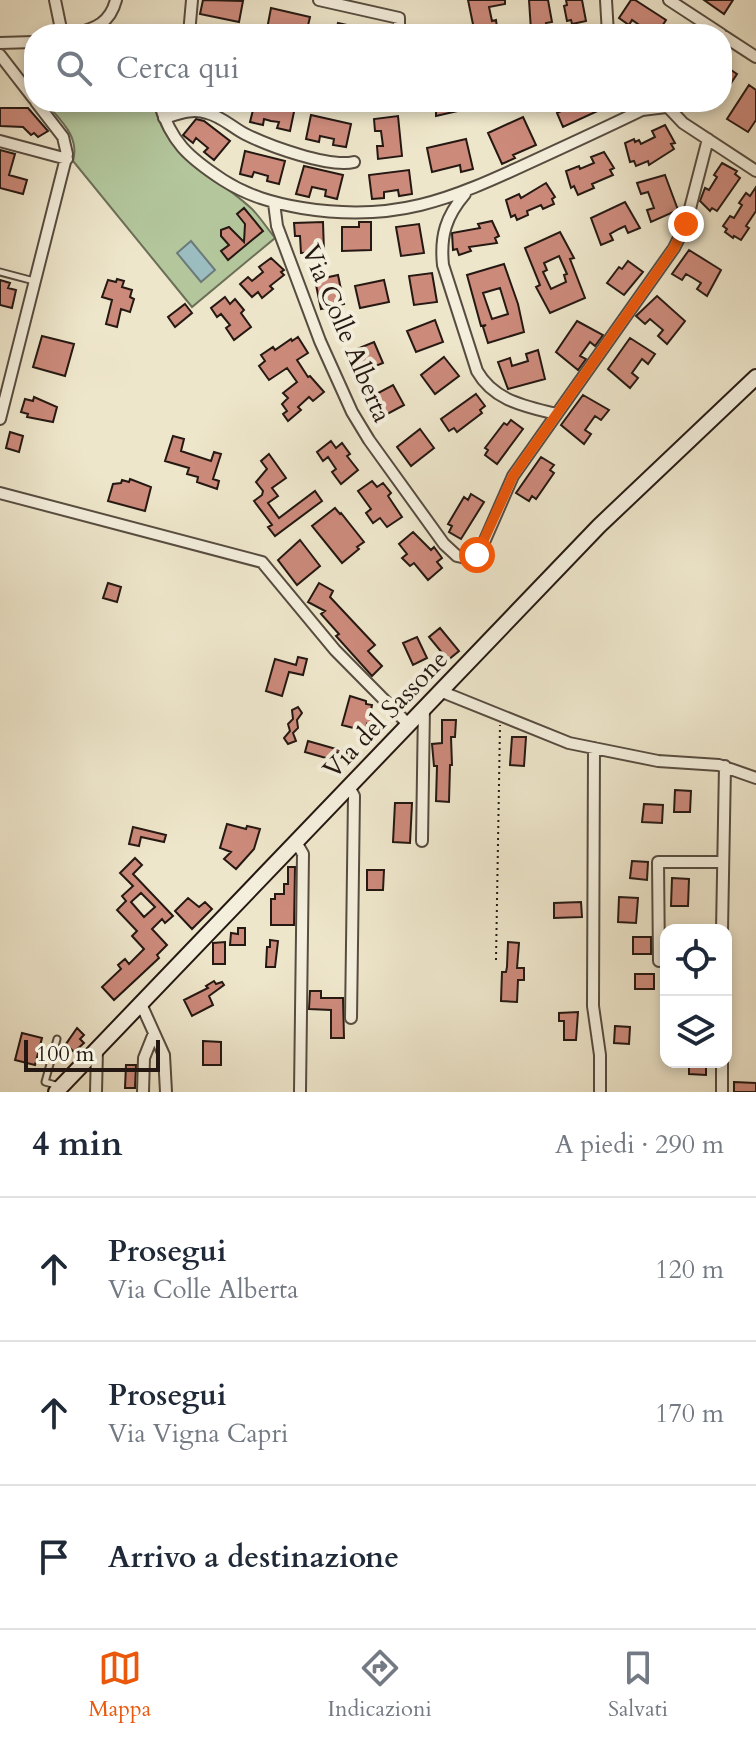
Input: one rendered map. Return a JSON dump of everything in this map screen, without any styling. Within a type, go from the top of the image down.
[{"type":"main road","name":"Via del Sassone","points":[[58,1089],[599,526],[756,377]]},
{"type":"street","points":[[55,0],[60,24]]},
{"type":"street","points":[[101,24],[106,21],[116,0]]},
{"type":"street","points":[[190,24],[192,0]]},
{"type":"street","points":[[319,0],[399,18],[399,24]]},
{"type":"street","points":[[606,0],[607,24]]},
{"type":"street","points":[[669,0],[706,24]]},
{"type":"street","points":[[732,41],[756,57]]},
{"type":"street","points":[[0,43],[24,42]]},
{"type":"street","points":[[0,55],[24,87]]},
{"type":"street","points":[[0,419],[67,159],[63,137],[44,112]]},
{"type":"street","points":[[162,112],[168,130],[178,144],[210,171],[251,196],[317,210],[362,214],[422,206],[468,190],[638,112]]},
{"type":"street","points":[[164,118],[185,112]]},
{"type":"street","points":[[198,112],[207,113],[283,149],[333,162],[354,162]]},
{"type":"street","points":[[673,112],[683,123],[756,171]]},
{"type":"street","points":[[468,190],[449,215],[442,249],[443,265],[477,371],[499,396],[556,414],[679,240],[708,139]]},
{"type":"street","points":[[0,141],[67,159]]},
{"type":"street","name":"Via Colle Alberta","points":[[274,203],[277,226],[320,341],[352,412],[369,440],[452,552],[467,559],[479,552],[513,476],[556,414]]},
{"type":"street","points":[[0,493],[262,562],[335,650],[408,724]]},
{"type":"street","points":[[440,691],[548,736],[658,761],[725,766],[756,778]]},
{"type":"street","points":[[422,841],[424,707]]},
{"type":"street","points":[[594,748],[593,1006],[600,1055],[600,1092]]},
{"type":"street","points":[[722,924],[725,766]]},
{"type":"street","points":[[349,787],[354,796],[351,1018]]},
{"type":"street","points":[[296,842],[303,854],[300,1092]]},
{"type":"street","points":[[659,961],[658,862],[723,862]]},
{"type":"street","points":[[141,1004],[165,1060],[166,1092]]},
{"type":"street","points":[[143,1092],[144,1058],[154,1033]]},
{"type":"street","points":[[96,1092],[97,1050]]},
{"type":"street","points":[[722,1068],[722,1092]]},
{"type":"lane","points":[[0,272],[36,282]]},
{"type":"lane","points":[[57,1039],[45,1082],[58,1089]]},
{"type":"path","points":[[496,960],[500,716]]},
{"type":"green space","points":[[54,112],[157,112],[168,136],[179,150],[252,209],[275,238],[192,307],[73,161],[74,144]]},
{"type":"water","points":[[191,241],[215,270],[201,282],[177,253]]},
{"type":"building","points":[[203,0],[243,1],[239,22],[200,14]]},
{"type":"building","points":[[468,0],[505,0],[505,4],[489,7],[492,21],[496,20],[497,24],[473,24]]},
{"type":"building","points":[[529,0],[548,0],[552,22],[531,24]]},
{"type":"building","points":[[566,0],[582,0],[586,21],[572,24],[571,20],[567,21]]},
{"type":"building","points":[[631,0],[635,0],[666,20],[663,24],[638,24],[632,20],[628,24],[619,18]]},
{"type":"building","points":[[704,0],[733,0],[724,14]]},
{"type":"building","points":[[271,8],[310,17],[308,24],[268,24]]},
{"type":"building","points":[[749,85],[756,90],[756,120],[748,132],[727,119]]},
{"type":"building","points":[[0,108],[24,108],[24,112],[31,112],[48,131],[38,137],[23,127],[0,126]]},
{"type":"building","points":[[252,112],[294,112],[290,131],[277,128],[279,122],[264,119],[263,125],[250,122]]},
{"type":"building","points":[[559,112],[595,112],[563,127]]},
{"type":"building","points":[[311,115],[351,124],[346,147],[333,145],[334,139],[320,136],[319,142],[306,139]]},
{"type":"building","points":[[398,116],[402,156],[378,159],[377,146],[383,146],[381,131],[375,131],[374,119]]},
{"type":"building","points":[[523,117],[536,145],[513,155],[515,158],[502,164],[488,133]]},
{"type":"building","points":[[196,119],[204,121],[230,141],[214,160],[204,152],[208,148],[196,138],[193,143],[183,135]]},
{"type":"building","points":[[665,125],[675,143],[671,144],[674,149],[649,165],[648,161],[636,166],[634,161],[630,162],[625,143],[634,139],[641,144],[655,137],[652,131]]},
{"type":"building","points":[[466,139],[473,169],[461,172],[460,165],[432,172],[427,148]]},
{"type":"building","points":[[0,150],[15,154],[9,175],[27,180],[23,194],[0,188]]},
{"type":"building","points":[[245,151],[285,161],[279,184],[267,181],[268,176],[254,172],[252,177],[240,174]]},
{"type":"building","points":[[604,152],[614,168],[610,170],[613,175],[592,184],[594,188],[578,195],[574,186],[571,188],[566,171],[594,163],[591,157]]},
{"type":"building","points":[[722,163],[737,171],[735,174],[740,178],[717,211],[712,208],[710,211],[700,201],[705,188],[709,190],[717,177],[714,175]]},
{"type":"building","points":[[304,166],[343,175],[337,199],[325,196],[326,190],[312,187],[309,197],[296,194]]},
{"type":"building","points":[[409,170],[412,194],[399,196],[398,190],[384,192],[384,198],[372,199],[369,175]]},
{"type":"building","points":[[665,175],[678,210],[651,222],[647,210],[654,208],[648,192],[641,194],[637,183]]},
{"type":"building","points":[[546,183],[555,197],[552,199],[554,204],[527,211],[528,215],[517,220],[515,215],[511,217],[506,200],[519,194],[521,198]]},
{"type":"building","points":[[756,187],[756,211],[746,226],[749,228],[741,240],[733,238],[723,226],[730,216],[734,218],[746,193],[750,196]]},
{"type":"building","points":[[625,202],[640,228],[628,233],[625,226],[610,234],[613,240],[601,245],[591,218]]},
{"type":"building","points":[[244,208],[263,231],[228,260],[221,251],[229,245],[221,236],[221,230],[229,227],[244,242],[245,224],[237,214]]},
{"type":"building","points":[[492,221],[499,236],[495,238],[497,243],[469,247],[471,251],[459,255],[457,249],[453,250],[452,233],[480,228],[478,224]]},
{"type":"building","points":[[323,222],[324,252],[301,253],[300,236],[295,236],[294,223]]},
{"type":"building","points":[[359,222],[371,222],[371,250],[342,251],[342,227],[359,227]]},
{"type":"building","points":[[419,224],[424,253],[401,256],[396,227]]},
{"type":"building","points":[[560,232],[574,258],[570,259],[585,298],[550,313],[536,287],[540,285],[525,248]],"holes":[[[559,256],[567,274],[564,275],[566,282],[551,289],[543,272],[547,270],[544,263]]]},
{"type":"building","points":[[689,250],[721,270],[707,296],[697,289],[701,283],[686,274],[682,280],[672,274]]},
{"type":"building","points":[[271,258],[284,270],[281,272],[284,275],[270,286],[273,289],[262,298],[258,292],[252,297],[240,284],[248,277],[252,281],[263,272],[259,267]]},
{"type":"building","points":[[628,261],[643,272],[624,295],[607,283]]},
{"type":"building","points":[[504,264],[524,332],[488,343],[483,327],[486,325],[481,326],[467,275]],"holes":[[[500,288],[508,314],[492,319],[483,293]]]},
{"type":"building","points":[[432,273],[437,302],[414,305],[409,276]]},
{"type":"building","points":[[338,275],[344,304],[321,309],[315,280]]},
{"type":"building","points":[[117,279],[124,281],[122,287],[132,290],[130,297],[134,299],[130,312],[121,309],[117,327],[106,324],[112,300],[102,297],[108,280],[116,282]]},
{"type":"building","points":[[0,280],[10,283],[8,288],[16,290],[12,308],[0,305]]},
{"type":"building","points":[[384,280],[389,302],[360,308],[355,286]]},
{"type":"building","points":[[657,296],[685,321],[667,344],[658,336],[663,330],[650,319],[645,324],[636,316]]},
{"type":"building","points":[[225,297],[230,304],[235,299],[251,327],[234,340],[226,328],[230,325],[221,314],[217,317],[211,308]]},
{"type":"building","points":[[185,304],[192,313],[175,327],[168,317]]},
{"type":"building","points":[[435,320],[443,342],[416,352],[407,331]]},
{"type":"building","points":[[577,321],[603,335],[595,346],[590,342],[580,356],[586,359],[578,370],[556,352]]},
{"type":"building","points":[[42,336],[74,344],[65,376],[33,367]]},
{"type":"building","points":[[298,337],[308,353],[297,360],[308,377],[324,392],[313,401],[309,397],[298,407],[301,410],[288,421],[282,404],[288,398],[283,393],[297,382],[287,368],[269,380],[259,366],[265,361],[261,355]]},
{"type":"building","points":[[630,338],[655,354],[648,364],[642,359],[632,373],[638,378],[630,388],[608,369]]},
{"type":"building","points":[[374,342],[383,363],[356,374],[347,353]]},
{"type":"building","points":[[538,350],[545,379],[508,389],[498,362],[510,358],[512,366],[528,361],[526,354]]},
{"type":"building","points":[[444,357],[459,376],[435,394],[421,375]]},
{"type":"building","points":[[393,385],[404,405],[378,419],[367,399]]},
{"type":"building","points":[[476,394],[485,406],[480,410],[482,413],[457,432],[454,428],[449,431],[441,419]]},
{"type":"building","points":[[583,395],[609,410],[601,420],[595,416],[585,430],[591,434],[584,444],[561,425]]},
{"type":"building","points":[[34,397],[57,407],[53,422],[27,417],[28,414],[21,412],[25,399],[33,401]]},
{"type":"building","points":[[511,420],[523,429],[497,464],[485,455],[488,450],[485,448],[504,423],[507,425]]},
{"type":"building","points":[[420,429],[434,448],[411,466],[397,447]]},
{"type":"building","points":[[10,432],[23,436],[19,452],[6,448]]},
{"type":"building","points":[[173,436],[184,439],[181,451],[211,461],[214,452],[221,454],[213,479],[219,481],[217,489],[197,482],[198,477],[187,474],[189,468],[165,461]]},
{"type":"building","points":[[331,441],[336,448],[342,443],[358,470],[341,484],[332,472],[336,469],[328,457],[323,461],[317,452]]},
{"type":"building","points":[[269,454],[286,478],[272,488],[278,496],[268,503],[279,518],[315,491],[322,501],[275,536],[268,527],[272,525],[254,501],[262,495],[263,491],[256,482],[267,469],[261,461]]},
{"type":"building","points":[[541,457],[554,465],[550,470],[554,473],[536,499],[532,496],[529,501],[516,493]]},
{"type":"building","points":[[130,479],[151,487],[145,511],[108,501],[113,484],[122,480],[129,482]]},
{"type":"building","points":[[372,481],[377,487],[383,483],[402,517],[387,527],[380,518],[373,523],[366,513],[371,509],[358,491]]},
{"type":"building","points":[[471,494],[484,502],[461,539],[449,532],[452,526],[448,524],[464,497],[468,500]]},
{"type":"building","points":[[335,508],[364,542],[342,563],[312,526]]},
{"type":"building","points":[[413,532],[431,550],[434,547],[442,558],[437,562],[442,568],[428,580],[414,563],[410,566],[402,558],[407,554],[399,544]]},
{"type":"building","points":[[300,540],[320,566],[297,585],[278,560]]},
{"type":"building","points":[[108,583],[121,587],[117,602],[103,598]]},
{"type":"building","points":[[319,583],[333,591],[330,597],[375,645],[368,651],[382,666],[372,676],[336,636],[339,634],[321,614],[325,611],[308,602]]},
{"type":"building","points":[[440,628],[459,651],[448,660],[429,637]]},
{"type":"building","points":[[417,637],[427,658],[413,665],[403,643]]},
{"type":"building","points":[[298,657],[307,659],[303,675],[289,672],[282,696],[266,691],[275,659],[296,665]]},
{"type":"building","points":[[350,696],[372,705],[371,710],[382,721],[373,730],[367,724],[365,731],[342,725]]},
{"type":"building","points":[[298,707],[302,713],[297,720],[298,728],[293,733],[296,741],[288,744],[284,738],[290,731],[288,724],[293,719],[292,710]]},
{"type":"building","points":[[442,720],[456,720],[455,737],[451,737],[449,802],[436,801],[437,766],[434,766],[432,744],[442,743]]},
{"type":"building","points":[[512,737],[526,737],[524,766],[510,765]]},
{"type":"building","points":[[308,741],[343,751],[340,762],[305,752]]},
{"type":"building","points":[[675,790],[691,791],[690,812],[674,812]]},
{"type":"building","points":[[395,803],[412,803],[410,843],[393,842]]},
{"type":"building","points":[[644,804],[663,805],[662,823],[642,822]]},
{"type":"building","points":[[227,824],[260,829],[254,849],[236,869],[224,859],[231,852],[220,848]]},
{"type":"building","points":[[133,827],[166,835],[164,842],[141,837],[139,846],[129,844]]},
{"type":"building","points":[[135,858],[142,865],[133,874],[173,916],[165,923],[162,919],[152,929],[167,945],[157,955],[159,958],[114,1000],[102,987],[121,969],[118,965],[125,959],[129,964],[144,949],[132,936],[137,931],[117,910],[126,901],[122,896],[133,886],[120,873]],"holes":[[[141,893],[155,907],[144,917],[131,902]]]},
{"type":"building","points":[[632,861],[648,862],[647,880],[630,878]]},
{"type":"building","points":[[288,867],[295,867],[294,925],[271,925],[271,899],[275,899],[275,894],[284,894],[284,884],[288,884]]},
{"type":"building","points":[[367,870],[384,870],[383,890],[367,890]]},
{"type":"building","points":[[672,878],[689,879],[688,906],[671,906]]},
{"type":"building","points":[[619,897],[638,898],[636,923],[618,922]]},
{"type":"building","points":[[188,898],[199,907],[205,902],[212,909],[192,929],[175,911]]},
{"type":"building","points":[[581,902],[582,917],[554,918],[554,903]]},
{"type":"building","points":[[238,928],[245,928],[245,945],[230,945],[231,933],[238,934]]},
{"type":"building","points":[[633,937],[651,937],[651,954],[633,954]]},
{"type":"building","points":[[270,940],[278,941],[275,967],[266,967]]},
{"type":"building","points":[[225,942],[225,964],[213,964],[213,943]]},
{"type":"building","points":[[508,942],[519,943],[517,968],[524,968],[524,980],[518,980],[517,1002],[501,1001],[502,972],[506,972],[507,967]]},
{"type":"building","points":[[635,974],[654,974],[654,989],[635,989]]},
{"type":"building","points":[[214,981],[224,985],[209,996],[213,1005],[192,1016],[184,1000],[208,988],[206,986]]},
{"type":"building","points":[[310,991],[321,991],[321,998],[343,998],[344,1038],[331,1038],[331,1010],[309,1009]]},
{"type":"building","points":[[578,1012],[576,1040],[564,1040],[564,1021],[559,1021],[559,1013]]},
{"type":"building","points":[[615,1026],[630,1027],[629,1044],[614,1043]]},
{"type":"building","points":[[77,1028],[84,1035],[80,1039],[84,1043],[74,1052],[66,1044]]},
{"type":"building","points":[[22,1033],[42,1038],[35,1065],[15,1060]]},
{"type":"building","points":[[203,1041],[221,1042],[221,1065],[203,1065]]},
{"type":"building","points":[[126,1065],[136,1065],[135,1088],[125,1088]]},
{"type":"building","points":[[689,1068],[706,1068],[706,1075],[689,1074]]},
{"type":"building","points":[[734,1082],[756,1083],[756,1092],[734,1092]]},
{"type":"route","points":[[477,555],[513,476],[611,340],[674,248],[686,224]]}]
